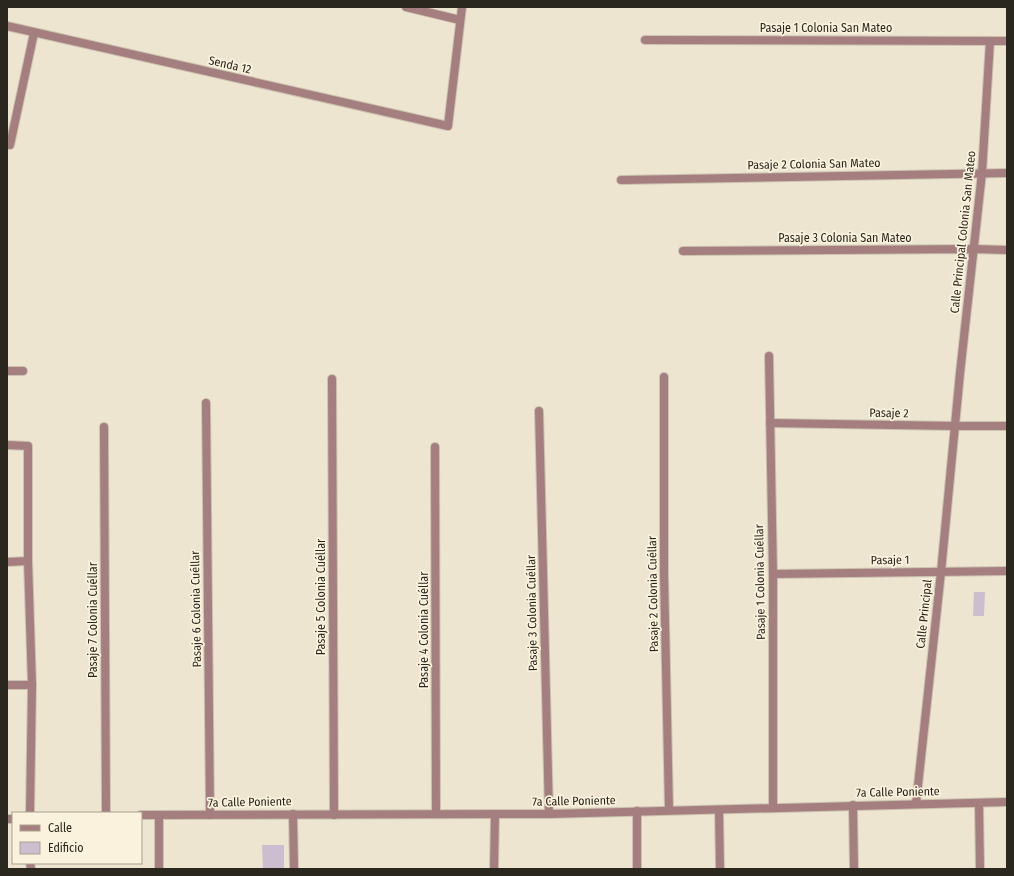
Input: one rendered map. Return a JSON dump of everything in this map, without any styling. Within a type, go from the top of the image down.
[{"type":"street","points":[[406,7],[460,20],[462,7]]},
{"type":"street","name":"Senda 12","points":[[7,26],[448,126],[460,20]]},
{"type":"street","points":[[10,145],[34,32]]},
{"type":"street","name":"Pasaje 1 Colonia San Mateo","points":[[645,40],[1007,41]]},
{"type":"street","name":"Calle Principal Colonia San Mateo","points":[[955,426],[982,173],[990,41]]},
{"type":"street","name":"Pasaje 2 Colonia San Mateo","points":[[621,180],[1007,173]]},
{"type":"street","name":"Pasaje 3 Colonia San Mateo","points":[[683,251],[1007,250]]},
{"type":"street","name":"Pasaje 1 Colonia Cuéllar","points":[[769,356],[773,574],[773,808]]},
{"type":"street","points":[[7,371],[23,371]]},
{"type":"street","name":"Pasaje 2 Colonia Cuéllar","points":[[664,377],[664,573],[669,810]]},
{"type":"street","name":"Pasaje 5 Colonia Cuéllar","points":[[332,379],[334,815]]},
{"type":"street","name":"Pasaje 6 Colonia Cuéllar","points":[[206,403],[210,815]]},
{"type":"street","name":"Pasaje 3 Colonia Cuéllar","points":[[539,410],[549,814]]},
{"type":"street","name":"Pasaje 2","points":[[770,423],[1007,426]]},
{"type":"street","name":"Calle Principal","points":[[916,804],[955,426]]},
{"type":"street","name":"Pasaje 7 Colonia Cuéllar","points":[[104,427],[106,812]]},
{"type":"street","points":[[7,445],[28,446],[28,561],[32,685],[30,812]]},
{"type":"street","name":"Pasaje 4 Colonia Cuéllar","points":[[436,447],[436,814]]},
{"type":"street","points":[[7,562],[28,561]]},
{"type":"street","name":"Pasaje 1","points":[[773,574],[1007,571]]},
{"type":"street","points":[[7,685],[32,685]]},
{"type":"street","name":"7a Calle Poniente","points":[[142,815],[549,814],[1007,802]]},
{"type":"street","points":[[979,803],[980,869]]},
{"type":"street","points":[[853,805],[854,869]]},
{"type":"street","points":[[718,810],[720,869]]},
{"type":"street","points":[[637,869],[638,811]]},
{"type":"street","points":[[293,814],[294,869]]},
{"type":"street","points":[[494,869],[495,814]]},
{"type":"street","points":[[158,815],[159,869]]},
{"type":"building","points":[[974,592],[985,592],[984,616],[973,616]]},
{"type":"building","points":[[262,845],[284,845],[284,869],[263,869]]}]
